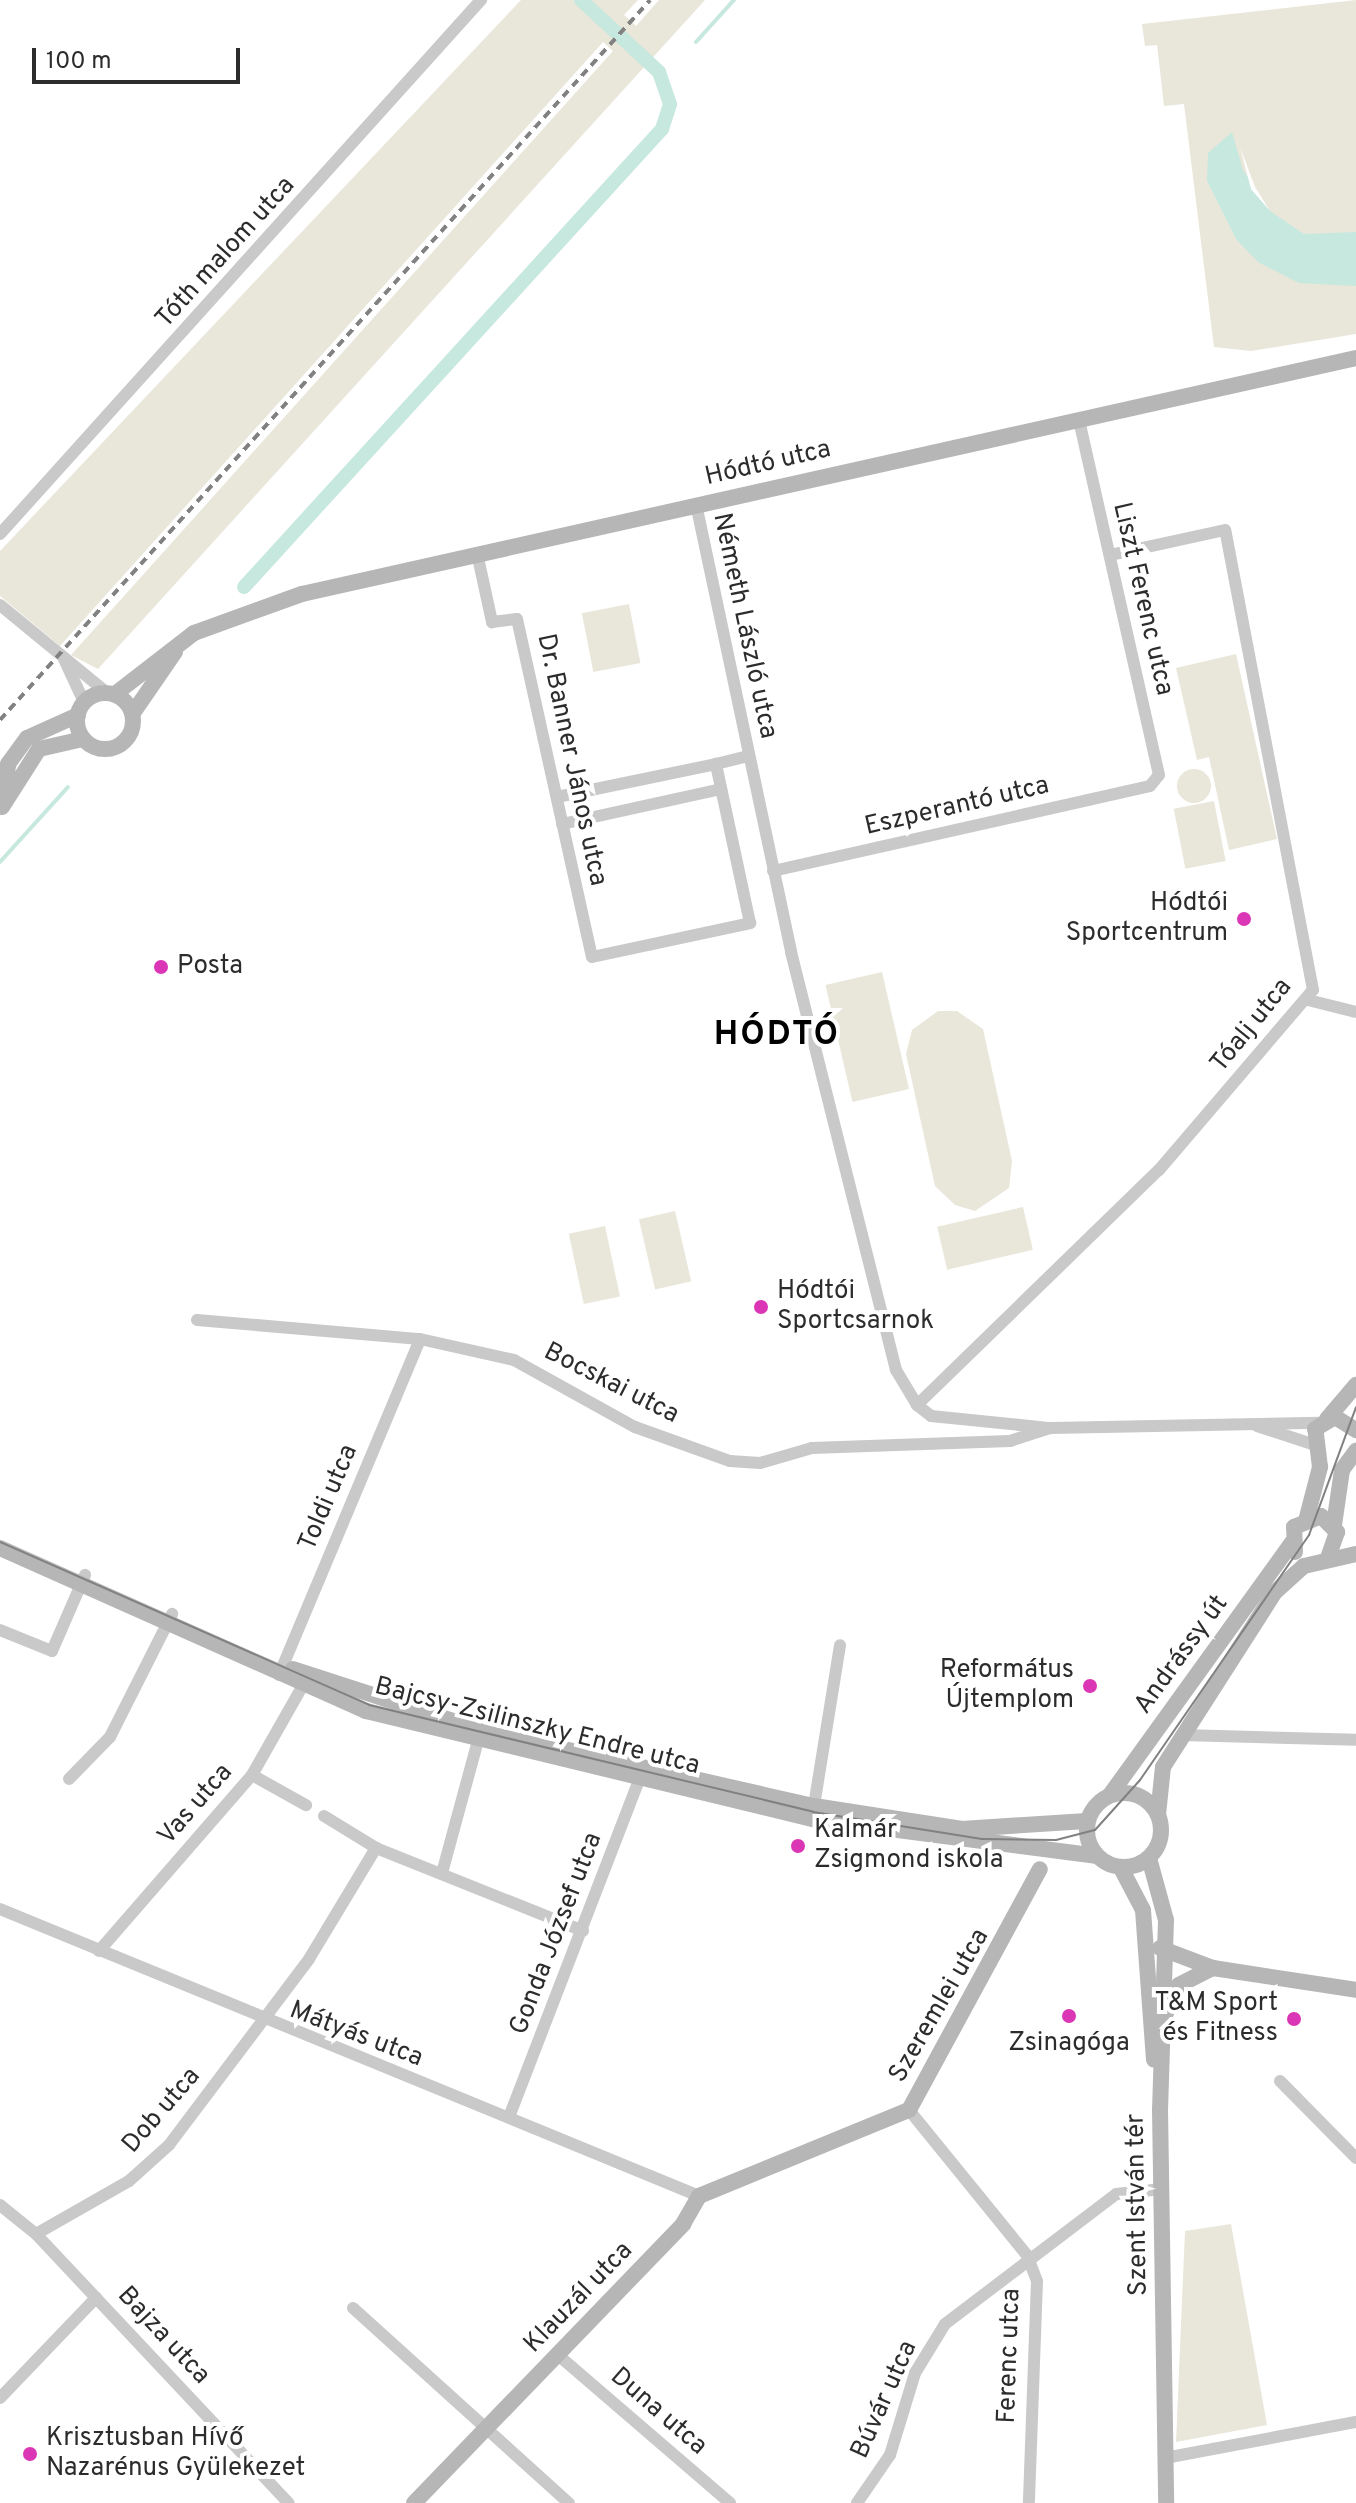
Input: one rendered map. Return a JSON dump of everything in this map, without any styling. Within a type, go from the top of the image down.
[{"type":"street","name":"Tóth malom utca","points":[[0,534],[481,0]]},
{"type":"street","name":"Hódtó utca","points":[[111,694],[194,633],[302,594],[1356,358]]},
{"type":"street","name":"Liszt Ferenc utca","points":[[1079,419],[1159,775],[1150,786]]},
{"type":"street","name":"Németh László utca","points":[[696,504],[773,871],[880,1313],[896,1370],[917,1405]]},
{"type":"street","name":"Tóalj utca","points":[[917,1405],[1159,1170],[1308,1000],[1313,990],[1225,530],[1110,555]]},
{"type":"street","name":"Dr. Banner János utca","points":[[477,553],[492,622],[517,619],[592,957],[750,923],[721,789]]},
{"type":"street","points":[[0,605],[133,713]]},
{"type":"street","points":[[2,806],[39,749],[83,739],[96,748],[118,747],[133,730],[133,713],[194,633]]},
{"type":"street","points":[[64,659],[81,709],[83,739]]},
{"type":"street","points":[[2,806],[1,787],[19,747],[34,732],[111,694]]},
{"type":"street","name":"Németh László utca","points":[[557,797],[749,756]]},
{"type":"street","points":[[562,824],[721,789],[716,764]]},
{"type":"street","name":"Eszperantó utca","points":[[773,871],[1150,786]]},
{"type":"street","points":[[1308,1000],[1356,1012]]},
{"type":"street","name":"Bocskai utca","points":[[197,1320],[420,1339],[514,1360],[635,1427],[730,1461],[760,1463],[812,1448],[1010,1441],[1050,1428]]},
{"type":"street","name":"Toldi utca","points":[[281,1670],[420,1339]]},
{"type":"street","points":[[1356,1385],[1323,1421],[1314,1448],[1320,1467],[1307,1517],[1336,1529],[1356,1543]]},
{"type":"street","name":"Bocskai utca","points":[[917,1405],[931,1416],[1050,1428],[1323,1421]]},
{"type":"street","points":[[1323,1421],[1343,1418],[1356,1430]]},
{"type":"street","name":"Bocskai utca","points":[[1234,1423],[1314,1448]]},
{"type":"street","points":[[1314,1448],[1327,1462],[1352,1455]]},
{"type":"street","points":[[1321,1560],[1336,1529],[1332,1507],[1352,1455]]},
{"type":"street","name":"Andrássy út","points":[[1110,1795],[1292,1543],[1307,1517]]},
{"type":"street","name":"Bajcsy-Zsilinszky Endre utca","points":[[0,1536],[83,1579],[281,1670],[479,1736],[642,1771],[814,1813],[1096,1856]]},
{"type":"street","points":[[1292,1543],[1321,1560],[1356,1554]]},
{"type":"street","name":"Bajcsy-Zsilinszky Endre utca","points":[[0,1548],[83,1579]]},
{"type":"street","name":"Andrássy út","points":[[1158,1815],[1163,1767],[1182,1735],[1275,1592],[1321,1560]]},
{"type":"street","points":[[0,1630],[52,1651],[83,1579]]},
{"type":"street","points":[[69,1779],[110,1737],[170,1618]]},
{"type":"street","points":[[814,1813],[840,1645]]},
{"type":"street","name":"Vas utca","points":[[99,1951],[252,1775],[306,1680]]},
{"type":"street","points":[[1182,1735],[1356,1740]]},
{"type":"street","points":[[442,1873],[479,1736]]},
{"type":"street","name":"Gonda József utca","points":[[509,2117],[642,1771]]},
{"type":"street","points":[[252,1775],[306,1805]]},
{"type":"street","points":[[1121,1868],[1149,1858],[1161,1837],[1158,1815],[1141,1797],[1110,1795],[1087,1821],[1096,1856],[1121,1868],[1137,1890],[1147,1936],[1160,2109]]},
{"type":"street","name":"Bajcsy-Zsilinszky Endre utca","points":[[814,1813],[962,1829],[1087,1821]]},
{"type":"street","points":[[324,1816],[376,1848],[583,1931]]},
{"type":"street","name":"Dob utca","points":[[36,2234],[129,2181],[169,2145],[263,2023],[376,1848]]},
{"type":"street","name":"Szeremlei utca","points":[[699,2196],[909,2110],[1040,1869],[1043,1850]]},
{"type":"street","name":"Szent István tér","points":[[1149,1858],[1166,1920],[1160,2109],[1166,2503]]},
{"type":"street","name":"Mátyás utca","points":[[0,1909],[263,2023],[509,2117],[699,2196]]},
{"type":"street","points":[[1147,1936],[1165,1952],[1213,1968],[1356,1990]]},
{"type":"street","points":[[1163,2019],[1179,1985],[1213,1968]]},
{"type":"street","points":[[1280,2081],[1356,2158]]},
{"type":"street","name":"Ferenc utca","points":[[909,2110],[1027,2255],[1037,2281],[1029,2503]]},
{"type":"street","name":"Búvár utca","points":[[857,2503],[890,2455],[915,2373],[945,2324],[1027,2255],[1116,2194],[1162,2189]]},
{"type":"street","name":"Klauzál utca","points":[[414,2503],[683,2224],[699,2196]]},
{"type":"street","name":"Bajza utca","points":[[0,2205],[36,2234],[289,2503]]},
{"type":"street","points":[[0,2398],[96,2298]]},
{"type":"street","points":[[353,2308],[569,2503]]},
{"type":"street","name":"Duna utca","points":[[558,2355],[730,2503]]},
{"type":"street","points":[[1165,2458],[1356,2422]]},
{"type":"shaded area","points":[[521,0],[638,0],[624,15],[636,26],[659,0],[705,0],[98,669],[71,655],[613,51],[603,42],[60,646],[0,596],[0,551]]},
{"type":"shaded area","points":[[1356,0],[1356,334],[1251,351],[1214,347],[1184,104],[1164,106],[1157,45],[1145,46],[1142,24]]},
{"type":"shaded area","points":[[1232,132],[1243,170],[1270,211],[1304,234],[1356,232],[1356,286],[1299,283],[1258,262],[1236,239],[1207,181],[1208,153]]},
{"type":"shaded area","points":[[629,604],[640,663],[593,672],[582,613]]},
{"type":"shaded area","points":[[1236,654],[1277,839],[1229,850],[1209,757],[1197,760],[1176,668]]},
{"type":"shaded area","points":[[1194,769],[1206,774],[1211,786],[1206,798],[1194,803],[1182,798],[1177,786],[1182,774]]},
{"type":"shaded area","points":[[1214,801],[1226,861],[1185,869],[1174,809]]},
{"type":"shaded area","points":[[882,972],[909,1089],[852,1102],[825,985]]},
{"type":"shaded area","points":[[938,1011],[957,1011],[983,1029],[1012,1161],[1009,1188],[975,1211],[955,1205],[935,1186],[906,1054],[912,1030]]},
{"type":"shaded area","points":[[1023,1207],[1033,1250],[947,1270],[937,1227]]},
{"type":"shaded area","points":[[675,1211],[691,1281],[655,1289],[639,1219]]},
{"type":"shaded area","points":[[605,1226],[620,1296],[584,1304],[569,1234]]},
{"type":"shaded area","points":[[1231,2224],[1267,2425],[1176,2442],[1185,2231]]},
{"type":"pier","points":[[1240,147],[1255,187],[1270,211],[1251,189]]},
{"type":"waterway","points":[[244,587],[662,129],[670,104],[659,72],[581,0]]},
{"type":"waterway","points":[[696,42],[734,0]]},
{"type":"waterway","points":[[0,862],[68,787]]},
{"type":"tram line","points":[[0,1542],[369,1705],[813,1812],[982,1839],[1056,1840],[1095,1830],[1140,1780],[1309,1535],[1356,1407]]},
{"type":"railway","points":[[0,720],[650,0]]},
{"type":"place","name":"Hódtói Sportcentrum","points":[[1244,919]]},
{"type":"place","name":"Posta","points":[[161,967]]},
{"type":"place","name":"Hódtói Sportcsarnok","points":[[761,1307]]},
{"type":"place","name":"Református Újtemplom","points":[[1090,1686]]},
{"type":"place","name":"Kalmár Zsigmond iskola","points":[[798,1846]]},
{"type":"place","name":"Zsinagóga","points":[[1069,2016]]},
{"type":"place","name":"T&M Sport és Fitness","points":[[1294,2019]]},
{"type":"place","name":"Krisztusban Hívő Nazarénus Gyülekezet","points":[[30,2454]]},
{"type":"district","name":"HÓDTÓ","points":[[777,1036]]}]
